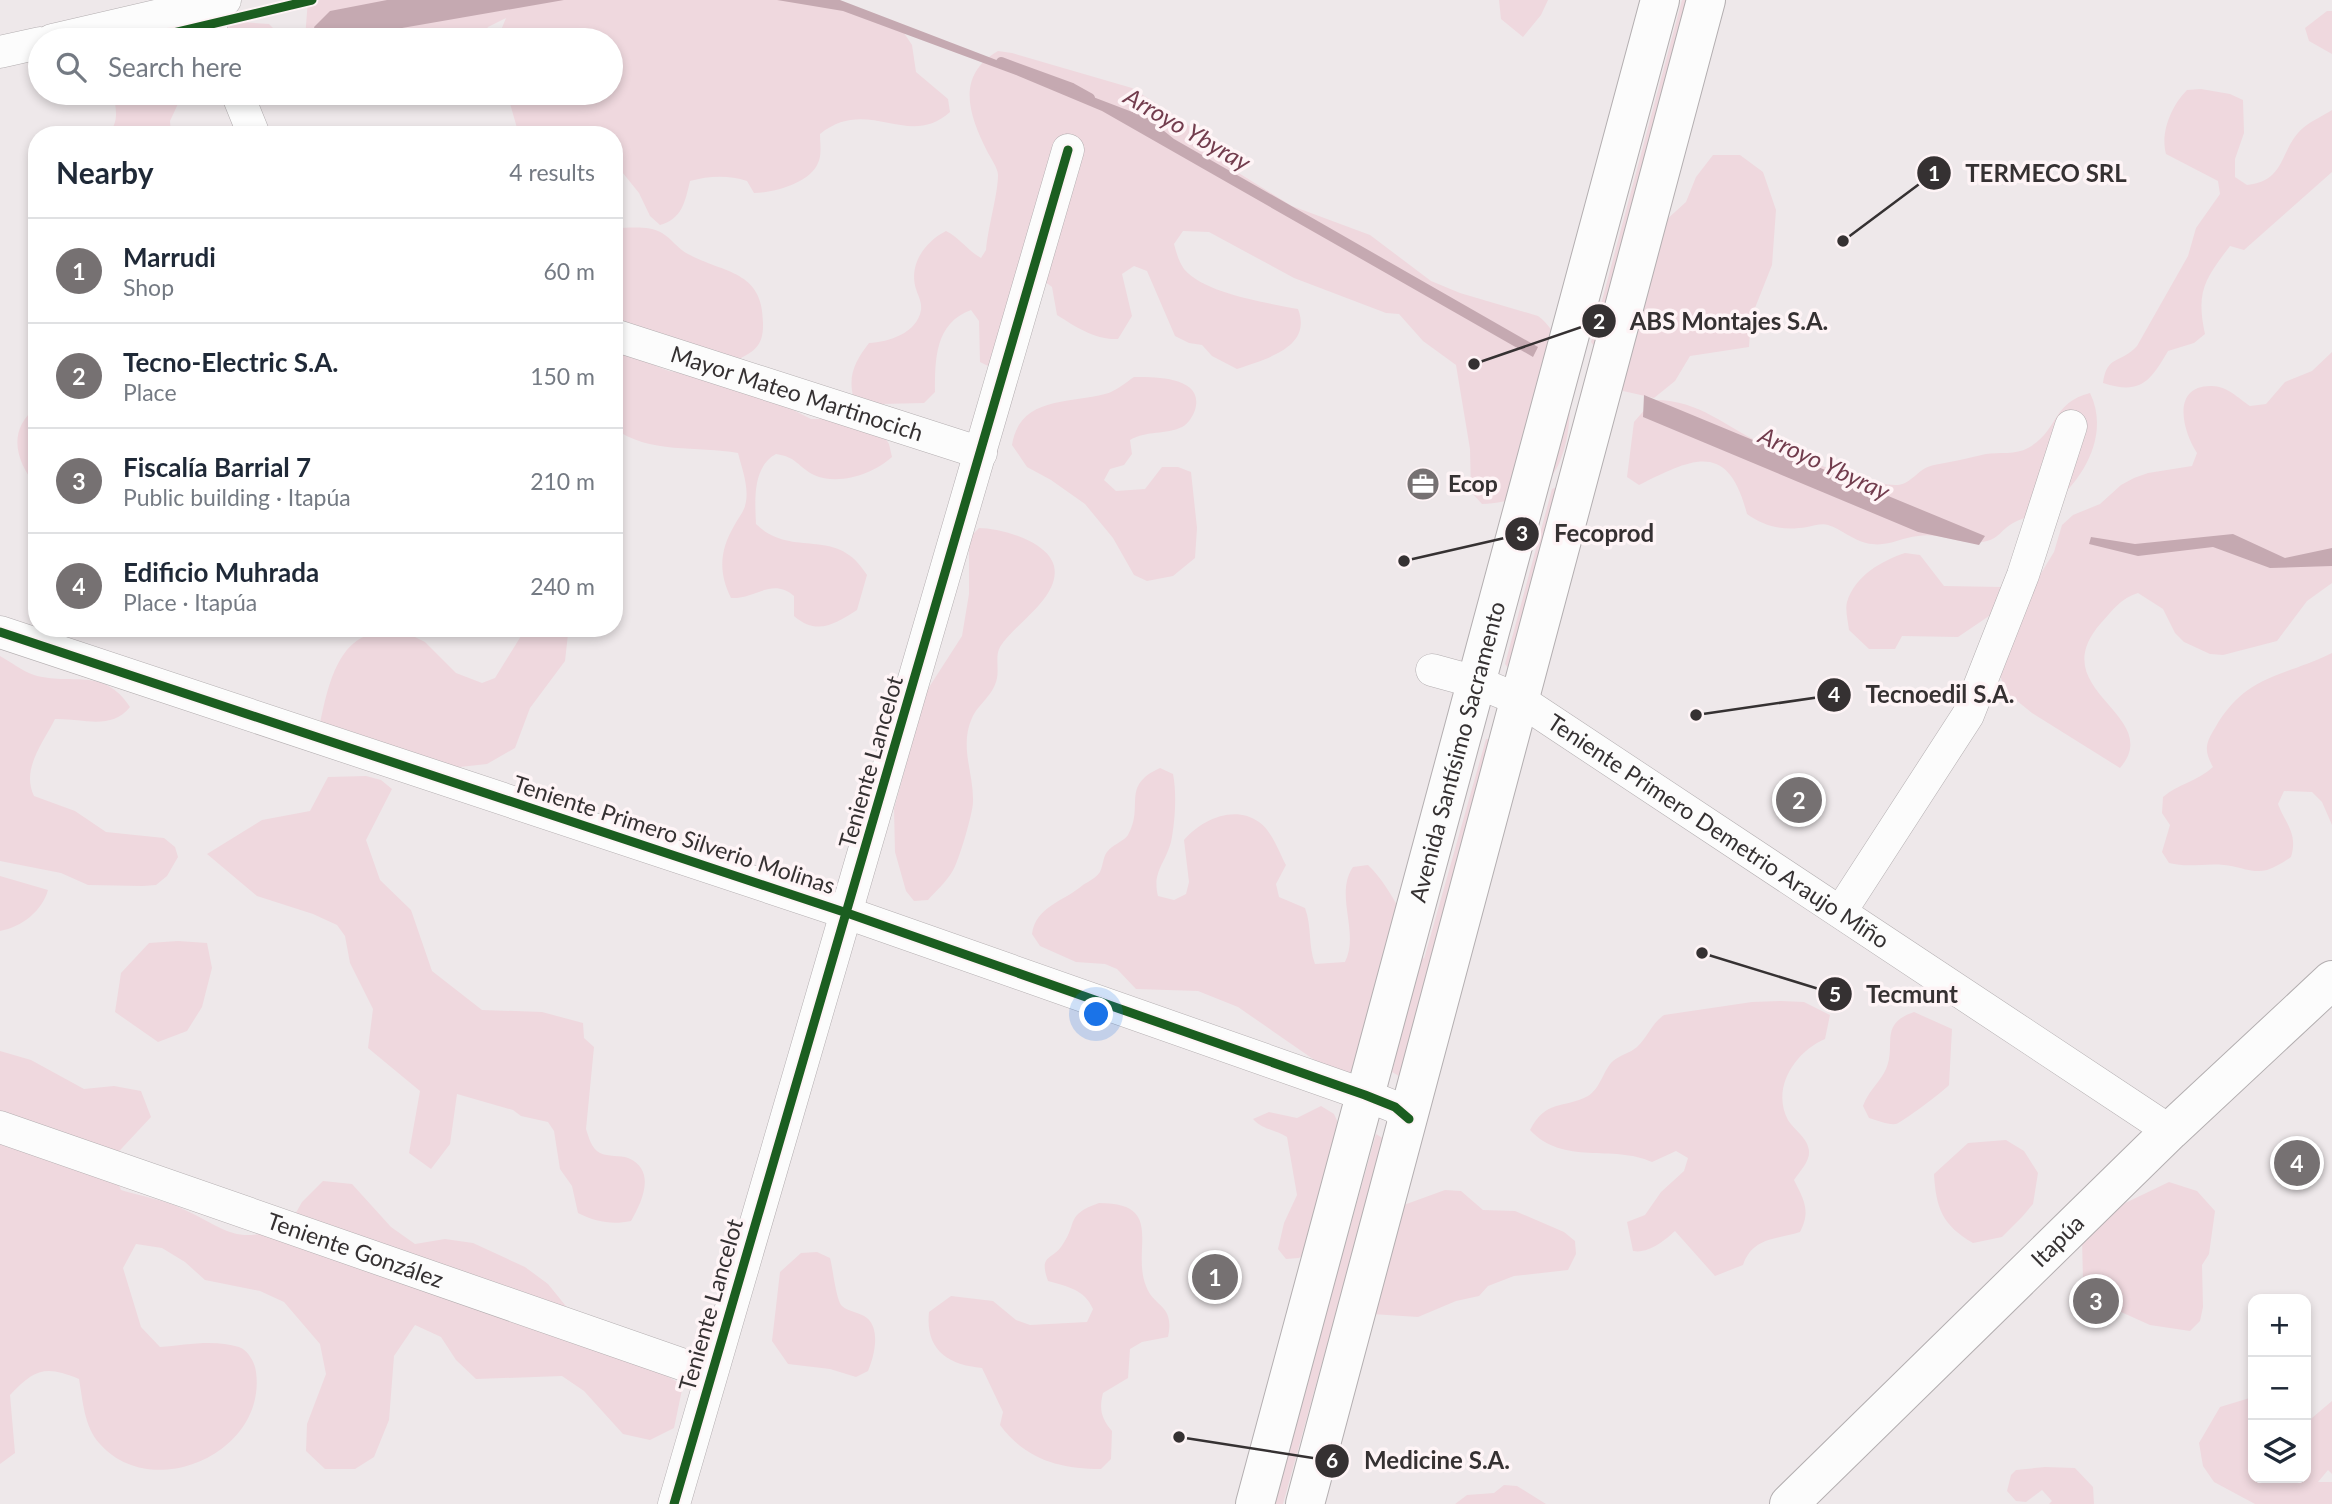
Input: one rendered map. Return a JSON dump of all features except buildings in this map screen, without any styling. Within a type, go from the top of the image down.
[{"type":"main road","name":"Avenida Santísimo Sacramento","points":[[1255,1504],[1660,0]]},
{"type":"main road","name":"Avenida Santísimo Sacramento","points":[[1305,1504],[1706,0]]},
{"type":"main road","points":[[1539,447],[1583,459]]},
{"type":"main road","name":"Itapúa","points":[[1788,1504],[2170,1131],[2332,980]]},
{"type":"street","points":[[104,28],[213,3],[214,28]]},
{"type":"street","points":[[0,52],[28,46]]},
{"type":"street","points":[[242,105],[250,126]]},
{"type":"street","name":"Teniente Lancelot","points":[[674,1504],[1068,150]]},
{"type":"street","name":"Mayor Mateo Martinocich","points":[[623,338],[981,453]]},
{"type":"street","points":[[1841,911],[1968,715],[2023,575],[2071,426]]},
{"type":"street","name":"Teniente Primero Silverio Molinas","points":[[0,632],[847,913],[1365,1095],[1395,1107],[1409,1119]]},
{"type":"street","name":"Teniente Primero Demetrio Araujo Miño","points":[[1432,670],[1476,682],[1520,701],[2170,1131]]},
{"type":"street","name":"Teniente González","points":[[0,1127],[710,1374]]},
{"type":"shaded area","points":[[308,0],[806,0],[853,9],[904,33],[912,45],[916,72],[948,99],[950,112],[934,122],[919,126],[855,119],[838,123],[820,134],[818,163],[814,170],[799,181],[780,189],[754,193],[747,181],[740,179],[719,177],[690,181],[678,214],[660,225],[650,216],[639,193],[623,173],[623,126],[516,126],[510,105],[623,105],[623,28],[502,28],[506,18],[487,28],[306,28]]},
{"type":"shaded area","points":[[387,0],[564,0],[402,28],[314,28],[330,11]]},
{"type":"shaded area","points":[[777,0],[840,0],[1148,118],[1174,139],[1538,347],[1533,357],[1102,111],[1016,75],[843,11]]},
{"type":"shaded area","points":[[1499,0],[1548,0],[1541,15],[1523,37],[1501,19]]},
{"type":"shaded area","points":[[1682,0],[1692,0],[1594,346],[1591,342]]},
{"type":"shaded area","points":[[2327,11],[2332,11],[2332,54],[2309,41],[2305,28]]},
{"type":"shaded area","points":[[201,13],[228,21],[269,24],[273,28],[167,28],[174,22]]},
{"type":"shaded area","points":[[998,51],[1132,88],[1186,123],[1237,172],[1292,206],[1370,235],[1431,281],[1460,293],[1538,316],[1551,329],[1560,348],[1570,393],[1566,441],[1560,461],[1551,477],[1528,494],[1482,504],[1471,492],[1470,449],[1456,365],[1423,341],[1399,314],[1386,313],[1294,278],[1209,232],[1183,231],[1174,244],[1182,266],[1194,278],[1221,291],[1298,309],[1301,322],[1299,333],[1284,350],[1237,369],[1212,356],[1202,345],[1189,343],[1175,336],[1147,271],[1134,266],[1122,274],[1132,316],[1118,339],[1094,335],[1057,315],[1052,287],[1040,278],[992,368],[980,362],[979,321],[971,310],[959,316],[944,333],[937,355],[935,392],[924,403],[881,404],[853,396],[854,368],[869,343],[901,335],[914,325],[918,318],[921,304],[914,271],[920,254],[926,247],[946,231],[981,258],[986,250],[998,175],[975,124],[970,97],[976,72],[984,61]]},
{"type":"shaded area","points":[[2201,89],[2230,94],[2243,100],[2244,133],[2235,159],[2235,177],[2247,185],[2260,182],[2276,171],[2295,136],[2332,110],[2332,172],[2244,250],[2230,246],[2204,287],[2201,307],[2205,334],[2194,343],[2168,351],[2143,383],[2126,387],[2103,383],[2111,363],[2137,346],[2188,256],[2196,228],[2220,194],[2218,181],[2166,154],[2166,128],[2172,111],[2187,90]]},
{"type":"shaded area","points":[[115,105],[177,105],[170,126],[113,126]]},
{"type":"shaded area","points":[[1713,155],[1740,155],[1763,172],[1776,210],[1772,265],[1751,318],[1749,347],[1690,356],[1675,381],[1654,398],[1623,391],[1612,367],[1665,221],[1686,202],[1696,177]]},
{"type":"shaded area","points":[[623,228],[645,228],[662,233],[688,254],[740,276],[757,294],[762,307],[762,337],[755,349],[747,355],[741,358],[647,356],[656,366],[669,371],[713,378],[758,392],[811,419],[841,419],[881,431],[889,444],[892,457],[875,469],[845,479],[814,475],[793,460],[776,454],[763,467],[757,485],[756,524],[785,540],[828,546],[842,551],[855,560],[867,575],[857,610],[833,623],[818,627],[802,622],[794,616],[794,596],[778,588],[731,598],[724,579],[723,552],[743,511],[747,493],[738,453],[674,448],[642,442],[623,434]]},
{"type":"shaded area","points":[[2332,352],[2332,583],[2307,601],[2277,641],[2223,655],[2210,654],[2184,642],[2175,633],[2163,609],[2138,593],[2122,601],[2101,623],[2086,647],[2085,667],[2093,685],[2128,732],[2130,749],[2120,768],[2032,713],[2006,692],[1997,667],[2032,588],[2054,552],[2062,525],[2073,515],[2100,504],[2121,485],[2134,478],[2192,466],[2197,453],[2188,434],[2184,411],[2185,401],[2190,393],[2212,386],[2223,388],[2250,406],[2266,404],[2285,382],[2312,371]]},
{"type":"shaded area","points":[[1134,377],[1176,381],[1193,390],[1196,399],[1195,410],[1184,426],[1130,440],[1132,454],[1124,465],[1110,469],[1104,480],[1116,491],[1145,489],[1162,467],[1178,467],[1191,472],[1197,528],[1195,558],[1173,576],[1147,581],[1134,575],[1113,538],[1085,504],[1027,467],[1012,445],[1017,429],[1035,410],[1109,393]]},
{"type":"shaded area","points":[[2090,393],[2097,424],[2095,440],[2074,483],[2051,505],[2013,523],[1987,541],[1969,542],[1927,535],[1887,544],[1873,544],[1861,542],[1826,524],[1775,527],[1747,514],[1730,474],[1719,465],[1706,462],[1676,468],[1639,485],[1627,477],[1634,422],[1653,400],[1684,404],[1698,409],[1765,445],[1800,459],[1889,485],[1898,485],[1934,465],[1986,454],[2018,452],[2028,448],[2045,434],[2068,403]]},
{"type":"shaded area","points":[[1644,395],[1985,536],[1979,545],[1918,532],[1643,417]]},
{"type":"shaded area","points":[[27,416],[28,475],[19,456],[18,446],[21,425]]},
{"type":"shaded area","points":[[1557,487],[1509,669],[1505,664],[1552,489]]},
{"type":"shaded area","points":[[979,528],[1010,533],[1033,543],[1050,557],[1054,566],[1054,577],[1044,599],[1000,647],[995,684],[972,718],[968,729],[967,750],[973,802],[955,867],[928,900],[914,901],[906,891],[895,852],[894,809],[926,692],[962,636],[969,594],[969,538]]},
{"type":"shaded area","points":[[2233,534],[2285,558],[2332,548],[2332,566],[2270,568],[2213,547],[2138,556],[2089,544],[2091,537],[2135,544]]},
{"type":"shaded area","points":[[1905,553],[1920,555],[1944,586],[2001,587],[1992,614],[1958,637],[1902,636],[1895,649],[1869,649],[1849,630],[1847,602],[1856,584],[1870,571]]},
{"type":"shaded area","points":[[363,637],[415,637],[425,642],[456,673],[482,683],[495,678],[520,637],[568,637],[565,661],[530,708],[515,748],[487,764],[432,770],[320,724],[326,696],[337,667],[353,643]]},
{"type":"shaded area","points":[[2332,653],[2332,825],[2322,802],[2312,792],[2284,791],[2278,804],[2292,835],[2293,849],[2291,857],[2283,863],[2267,870],[2256,871],[2224,865],[2169,863],[2162,852],[2170,825],[2162,813],[2163,797],[2213,767],[2207,752],[2208,743],[2227,710],[2252,687]]},
{"type":"shaded area","points":[[0,656],[34,675],[86,680],[109,686],[120,694],[130,707],[114,719],[105,721],[55,719],[35,756],[30,776],[31,786],[34,796],[75,811],[106,832],[164,838],[175,847],[178,857],[167,876],[156,885],[88,885],[61,873],[0,861]]},
{"type":"shaded area","points":[[1486,739],[1491,739],[1399,1076],[1392,1072],[1395,1061],[1365,1095],[1238,1007],[1198,991],[1136,989],[1117,969],[1105,964],[1076,962],[1040,946],[1032,934],[1039,917],[1045,911],[1097,876],[1107,852],[1128,835],[1133,825],[1135,797],[1141,782],[1160,768],[1173,774],[1175,799],[1171,842],[1157,881],[1158,896],[1174,900],[1186,894],[1189,882],[1184,840],[1209,821],[1239,814],[1259,822],[1275,842],[1286,865],[1276,884],[1279,897],[1305,908],[1315,964],[1345,962],[1350,938],[1346,901],[1348,878],[1353,867],[1368,865],[1393,898],[1424,959]]},
{"type":"shaded area","points":[[366,776],[381,780],[392,789],[366,840],[380,880],[411,910],[432,971],[482,1010],[542,1012],[583,1023],[584,1038],[594,1047],[586,1129],[589,1139],[600,1153],[625,1157],[637,1163],[645,1178],[643,1196],[631,1221],[604,1222],[578,1213],[572,1186],[560,1169],[554,1131],[548,1122],[521,1116],[513,1110],[457,1094],[450,1144],[431,1169],[409,1153],[420,1091],[368,1048],[373,1009],[350,963],[345,936],[337,925],[313,914],[257,896],[207,854],[262,820],[310,811],[328,777]]},
{"type":"shaded area","points":[[0,876],[48,890],[41,905],[30,917],[16,926],[0,931]]},
{"type":"shaded area","points":[[149,943],[207,943],[212,968],[202,1007],[187,1031],[158,1042],[115,1012],[121,973]]},
{"type":"shaded area","points":[[1752,1002],[1804,1002],[1830,1015],[1825,1039],[1814,1045],[1796,1062],[1784,1084],[1782,1096],[1788,1120],[1804,1138],[1809,1151],[1806,1162],[1794,1180],[1806,1212],[1800,1232],[1759,1244],[1747,1256],[1743,1265],[1715,1276],[1675,1231],[1651,1248],[1633,1251],[1627,1222],[1645,1215],[1661,1192],[1684,1171],[1688,1158],[1676,1151],[1652,1162],[1621,1154],[1573,1151],[1543,1141],[1530,1130],[1542,1113],[1592,1093],[1613,1061],[1637,1047],[1664,1015]]},
{"type":"shaded area","points":[[1914,1012],[1952,1029],[1949,1085],[1896,1124],[1869,1118],[1863,1106],[1888,1063],[1892,1030],[1902,1017]]},
{"type":"shaded area","points":[[0,1051],[31,1060],[84,1089],[114,1086],[141,1091],[151,1117],[109,1162],[121,1190],[168,1203],[223,1229],[245,1235],[289,1225],[302,1202],[323,1181],[352,1184],[391,1227],[415,1244],[445,1239],[473,1243],[525,1267],[548,1284],[586,1331],[683,1385],[674,1428],[650,1440],[623,1434],[584,1391],[562,1376],[476,1379],[456,1360],[441,1337],[415,1325],[394,1356],[389,1420],[374,1457],[355,1469],[325,1469],[306,1451],[307,1424],[326,1374],[320,1344],[284,1302],[260,1291],[205,1280],[185,1262],[162,1248],[136,1244],[123,1268],[141,1327],[160,1347],[220,1343],[239,1347],[251,1358],[256,1372],[255,1401],[244,1426],[225,1446],[202,1460],[175,1469],[148,1469],[122,1461],[100,1444],[85,1413],[79,1379],[57,1372],[41,1372],[10,1395],[15,1453],[0,1464]]},
{"type":"shaded area","points":[[1321,1106],[1334,1114],[1340,1127],[1310,1250],[1299,1258],[1286,1259],[1278,1249],[1284,1223],[1297,1195],[1287,1137],[1253,1119],[1269,1112],[1297,1118]]},
{"type":"shaded area","points":[[1376,1134],[1384,1139],[1283,1504],[1273,1504]]},
{"type":"shaded area","points":[[2006,1140],[2024,1151],[2038,1173],[2033,1204],[2002,1237],[1973,1243],[1954,1229],[1943,1214],[1939,1206],[1934,1174],[1968,1143]]},
{"type":"shaded area","points":[[2169,1182],[2197,1191],[2215,1211],[2209,1254],[2202,1265],[2203,1307],[2200,1321],[2190,1331],[2150,1325],[2101,1303],[2083,1280],[2082,1240],[2094,1218]]},
{"type":"shaded area","points":[[1445,1190],[1461,1191],[1483,1210],[1515,1211],[1564,1232],[1575,1241],[1576,1254],[1568,1270],[1514,1276],[1488,1286],[1479,1296],[1456,1301],[1418,1317],[1372,1314],[1401,1206]]},
{"type":"shaded area","points":[[1099,1203],[1120,1205],[1133,1211],[1139,1220],[1142,1231],[1142,1272],[1150,1293],[1169,1318],[1169,1326],[1168,1337],[1142,1342],[1130,1349],[1128,1378],[1103,1393],[1102,1413],[1112,1431],[1111,1459],[1101,1469],[1086,1469],[1045,1460],[1021,1447],[1010,1437],[1000,1425],[1003,1412],[982,1368],[958,1363],[941,1353],[931,1336],[929,1312],[951,1296],[993,1301],[1016,1320],[1030,1325],[1087,1322],[1093,1309],[1089,1302],[1075,1290],[1048,1281],[1045,1266],[1048,1258],[1063,1244],[1077,1215]]},
{"type":"shaded area","points":[[817,1252],[830,1258],[836,1291],[842,1306],[867,1318],[874,1329],[874,1351],[868,1371],[856,1377],[830,1369],[788,1364],[772,1341],[780,1272],[801,1253]]},
{"type":"shaded area","points":[[2248,1399],[2248,1483],[2311,1483],[2311,1419],[2332,1401],[2332,1474],[2328,1470],[2318,1482],[2332,1482],[2332,1504],[2255,1504],[2214,1482],[2203,1466],[2199,1443],[2220,1407]]},
{"type":"shaded area","points":[[2075,1468],[2093,1487],[2094,1504],[2049,1504],[2052,1501],[2042,1490],[2026,1502],[2016,1501],[2007,1491],[2011,1475],[2016,1470]]},
{"type":"shaded area","points":[[1504,1485],[1517,1486],[1546,1504],[1455,1504],[1467,1495],[1494,1493]]},
{"type":"waterway","name":"Arroyo Ybyray","points":[[1001,62],[1072,88],[1090,98]]},
{"type":"cycle path","points":[[194,28],[312,0]]},
{"type":"cycle path","points":[[674,1504],[1068,150]]},
{"type":"cycle path","points":[[0,632],[847,913],[1365,1095],[1395,1107],[1409,1119]]},
{"type":"place","name":"TERMECO SRL","points":[[1843,241]]},
{"type":"place","name":"ABS Montajes S.A.","points":[[1474,364]]},
{"type":"place","name":"Ecop","points":[[1423,484]]},
{"type":"place","name":"Fecoprod","points":[[1404,561]]},
{"type":"place","name":"Tecnoedil S.A.","points":[[1696,715]]},
{"type":"place","name":"Tecno-Electric S.A.","points":[[1799,800]]},
{"type":"place","name":"Tecmunt","points":[[1702,953]]},
{"type":"place","name":"Edificio Muhrada","points":[[2297,1163]]},
{"type":"place","name":"Marrudi","points":[[1215,1277]]},
{"type":"place","name":"Fiscalía Barrial 7","points":[[2096,1301]]},
{"type":"place","name":"Medicine S.A.","points":[[1179,1437]]}]
